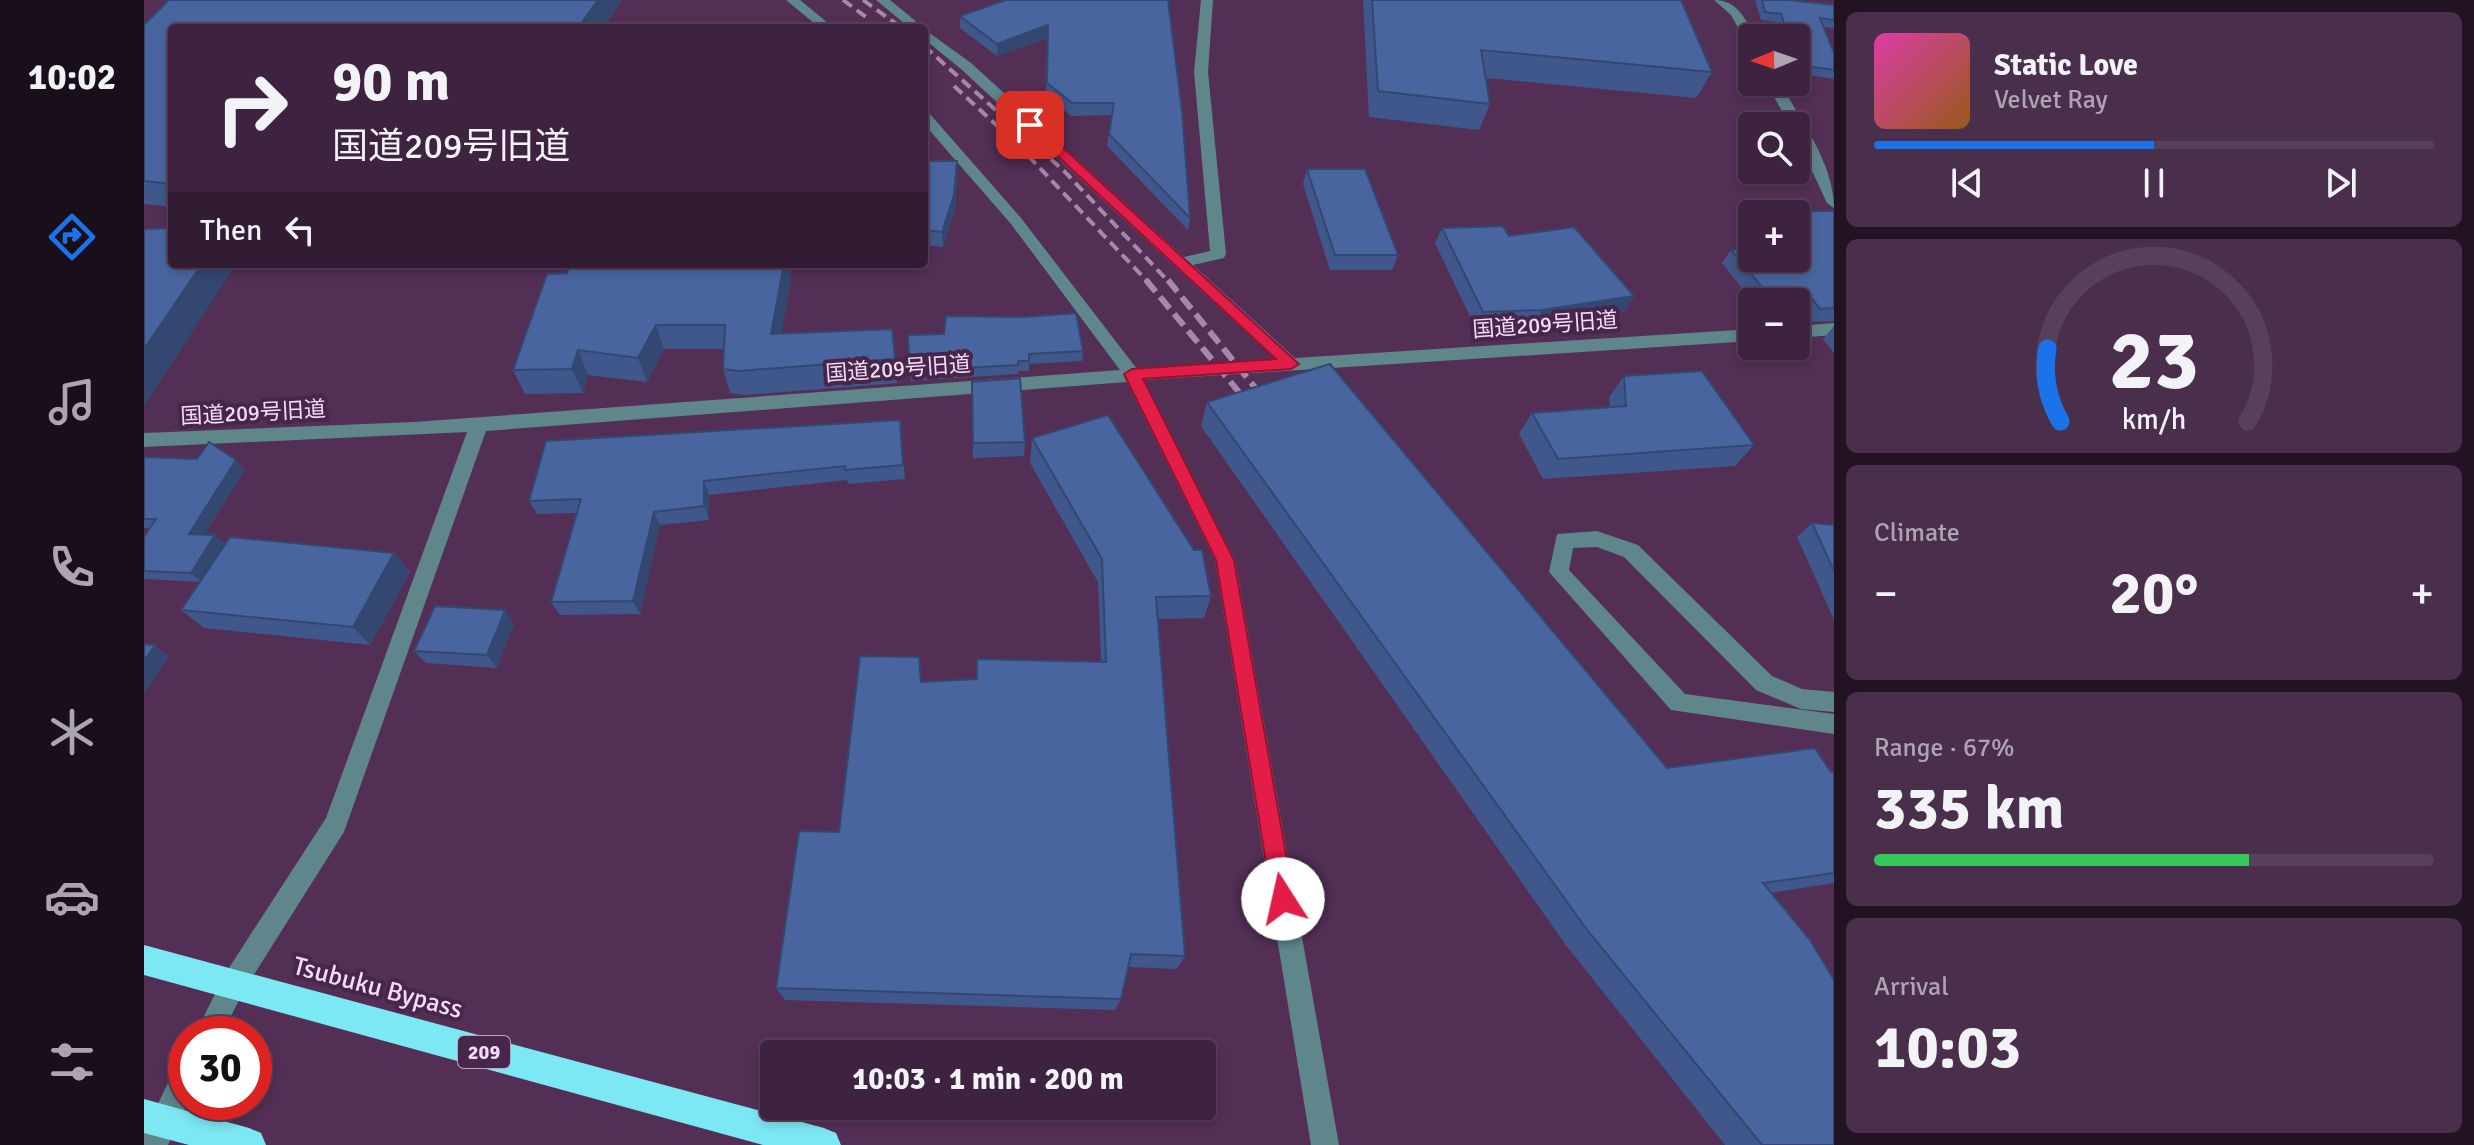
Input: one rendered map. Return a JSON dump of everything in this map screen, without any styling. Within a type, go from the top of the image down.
[{"type":"highway","name":"Tsubuku Bypass","points":[[144,960],[824,1145]]},
{"type":"highway","points":[[153,1127],[249,1145]]},
{"type":"street","points":[[792,0],[823,24]]},
{"type":"street","points":[[882,0],[913,24]]},
{"type":"street","points":[[1180,263],[1218,254],[1201,72],[1207,0]]},
{"type":"street","points":[[1720,0],[1736,13],[1742,24]]},
{"type":"street","points":[[928,36],[966,66],[1291,364]]},
{"type":"street","points":[[1781,96],[1834,203]]},
{"type":"street","points":[[928,121],[1016,221],[1132,374],[1225,560],[1325,1145]]},
{"type":"street","points":[[1813,156],[1834,158]]},
{"type":"street","points":[[1810,331],[1834,329]]},
{"type":"street","name":"国道209号旧道","points":[[144,440],[479,424],[1132,374],[1738,336]]},
{"type":"street","points":[[217,1016],[234,983],[336,824],[479,424]]},
{"type":"street","points":[[1834,702],[1801,699],[1764,683],[1631,551],[1597,539],[1564,540],[1559,572],[1679,703],[1834,724]]},
{"type":"street","points":[[153,1127],[168,1104]]},
{"type":"building","points":[[169,0],[598,0],[581,24],[168,24],[168,184],[144,181],[144,25]]},
{"type":"building","points":[[1006,0],[1168,0],[1182,111],[1190,218],[1109,134],[1114,103],[1072,103],[1047,83],[1048,25],[997,44],[960,16]]},
{"type":"building","points":[[1372,0],[1681,0],[1712,72],[1481,50],[1490,104],[1378,91]]},
{"type":"building","points":[[1762,0],[1834,5],[1834,20],[1820,18],[1834,53],[1834,70],[1810,67],[1810,24],[1784,24],[1781,14],[1765,12]]},
{"type":"building","points":[[928,161],[957,161],[954,195],[942,232],[928,230]]},
{"type":"building","points":[[1307,169],[1365,169],[1398,255],[1335,255]]},
{"type":"building","points":[[1810,211],[1834,211],[1834,308],[1820,309],[1810,296],[1810,288],[1763,288],[1749,272],[1810,272]]},
{"type":"building","points":[[1503,226],[1509,236],[1574,227],[1634,296],[1542,310],[1483,312],[1442,228]]},
{"type":"building","points":[[168,228],[168,268],[199,268],[144,349],[144,229]]},
{"type":"building","points":[[569,268],[783,268],[771,334],[892,329],[895,359],[739,371],[723,369],[725,325],[656,325],[638,358],[578,350],[572,369],[513,370],[547,274],[567,273]]},
{"type":"building","points":[[1076,313],[1083,351],[1029,354],[1029,361],[1018,361],[1018,365],[910,371],[908,335],[944,334],[946,316],[1025,317]]},
{"type":"building","points":[[1330,364],[1667,768],[1815,748],[1834,772],[1834,873],[1763,883],[1810,940],[1834,980],[1834,1145],[1762,1145],[1588,931],[1207,402]]},
{"type":"building","points":[[1702,371],[1754,445],[1558,459],[1532,413],[1626,406],[1624,376]]},
{"type":"building","points":[[1020,378],[1025,442],[973,443],[972,382]]},
{"type":"building","points":[[1108,415],[1194,550],[1202,550],[1211,596],[1156,597],[1185,956],[1131,954],[1121,999],[776,988],[799,831],[839,832],[860,656],[919,657],[921,682],[977,679],[977,659],[1106,662],[1102,559],[1032,438]]},
{"type":"building","points":[[900,420],[903,465],[845,470],[845,466],[704,481],[704,506],[654,512],[633,601],[551,602],[581,499],[529,501],[546,441]]},
{"type":"building","points":[[209,442],[236,460],[189,534],[215,535],[191,573],[144,571],[144,537],[156,519],[144,519],[144,457],[197,459]]},
{"type":"building","points":[[1812,523],[1834,525],[1834,571]]},
{"type":"building","points":[[230,537],[394,553],[353,627],[181,610]]},
{"type":"building","points":[[435,606],[505,610],[487,655],[414,651]]},
{"type":"building","points":[[144,644],[155,645],[144,661]]},
{"type":"railway","points":[[843,0],[869,19]]},
{"type":"railway","points":[[863,0],[896,24]]},
{"type":"railway","points":[[928,50],[1064,171],[1169,282]]},
{"type":"railway","points":[[954,86],[1017,144],[1148,282]]},
{"type":"railway","points":[[1146,280],[1253,409]]},
{"type":"railway","points":[[1168,280],[1270,406]]},
{"type":"route","points":[[1030,125],[1291,364],[1132,374],[1225,560],[1283,899]]}]
